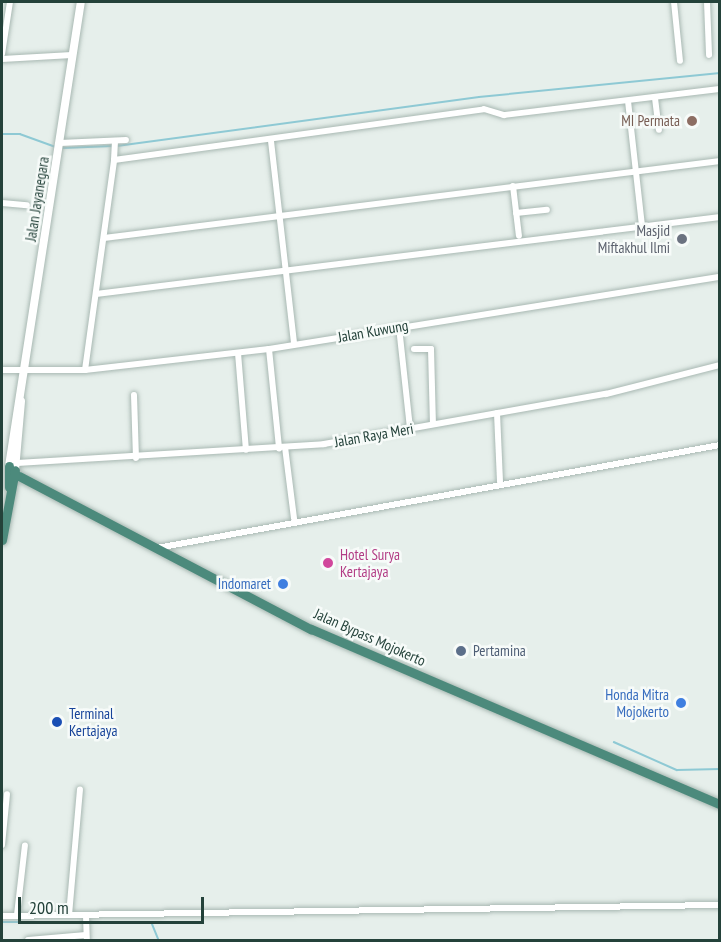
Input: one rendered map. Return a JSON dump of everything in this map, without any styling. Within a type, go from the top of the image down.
[{"type":"highway","name":"Jalan Jayanegara","points":[[2,540],[12,470]]},
{"type":"highway","name":"Jalan Bypass Mojokerto","points":[[12,470],[155,548],[330,637],[720,804]]},
{"type":"main road","name":"Jalan Jayanegara","points":[[12,470],[81,2]]},
{"type":"street","points":[[2,54],[10,2]]},
{"type":"street","points":[[674,2],[680,61]]},
{"type":"street","points":[[707,2],[709,55]]},
{"type":"street","points":[[2,59],[72,55]]},
{"type":"street","points":[[114,157],[271,141],[484,109],[504,115],[720,89]]},
{"type":"street","points":[[656,98],[659,130]]},
{"type":"street","points":[[628,101],[642,226]]},
{"type":"street","points":[[60,144],[114,143],[126,140]]},
{"type":"street","points":[[271,141],[294,344]]},
{"type":"street","points":[[85,370],[104,238],[114,143]]},
{"type":"street","points":[[104,238],[279,213],[720,161]]},
{"type":"street","points":[[513,186],[519,237]]},
{"type":"street","points":[[2,203],[27,205]]},
{"type":"street","points":[[516,213],[547,210]]},
{"type":"street","points":[[96,294],[720,217]]},
{"type":"street","name":"Jalan Kuwung","points":[[2,370],[26,373],[85,370],[270,349],[720,277]]},
{"type":"street","points":[[399,327],[410,428]]},
{"type":"street","points":[[270,349],[282,447],[294,518]]},
{"type":"street","points":[[414,349],[431,349],[433,424]]},
{"type":"street","points":[[238,352],[246,450]]},
{"type":"street","name":"Jalan Raya Meri","points":[[12,470],[282,447],[410,428],[619,391],[720,365]]},
{"type":"street","points":[[134,395],[136,458]]},
{"type":"street","points":[[497,413],[500,482]]},
{"type":"street","points":[[155,548],[500,482],[720,445]]},
{"type":"street","points":[[69,915],[80,789]]},
{"type":"street","points":[[2,845],[7,794]]},
{"type":"street","points":[[18,915],[25,845]]},
{"type":"street","points":[[2,916],[86,917],[720,905]]},
{"type":"street","points":[[28,940],[87,938],[86,917]]},
{"type":"waterway","points":[[117,146],[479,97],[720,73]]},
{"type":"waterway","points":[[2,134],[20,134],[55,147]]},
{"type":"waterway","points":[[63,148],[112,146]]},
{"type":"waterway","points":[[614,742],[677,770],[720,769]]},
{"type":"waterway","points":[[2,922],[85,922]]},
{"type":"waterway","points":[[89,923],[152,923],[159,940]]},
{"type":"place","name":"MI Permata","points":[[692,121]]},
{"type":"place","name":"Masjid Miftakhul Ilmi","points":[[682,239]]},
{"type":"place","name":"Hotel Surya Kertajaya","points":[[328,563]]},
{"type":"place","name":"Indomaret","points":[[283,584]]},
{"type":"place","name":"Pertamina","points":[[461,651]]},
{"type":"place","name":"Honda Mitra Mojokerto","points":[[681,703]]},
{"type":"place","name":"Terminal Kertajaya","points":[[57,722]]}]
